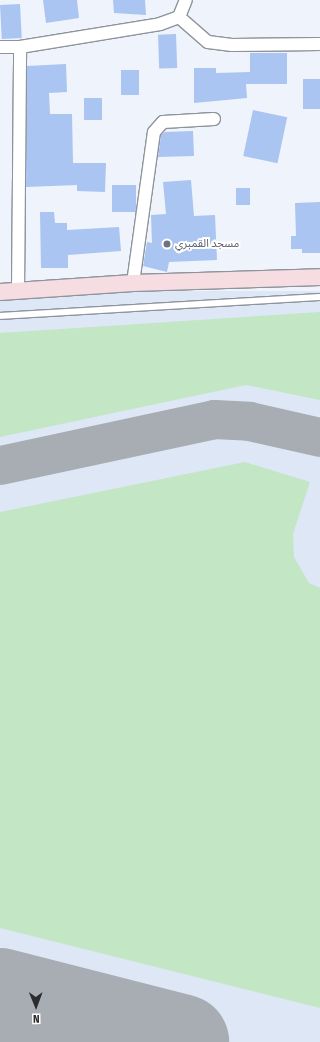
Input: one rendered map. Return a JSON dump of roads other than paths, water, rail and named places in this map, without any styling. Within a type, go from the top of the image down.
[{"type":"main road","points":[[0,292],[133,283],[320,277]]},
{"type":"street","points":[[0,47],[20,47],[160,24],[179,17],[186,0]]},
{"type":"street","points":[[179,17],[208,42],[232,45],[320,44]]},
{"type":"street","points":[[18,290],[20,47]]},
{"type":"street","points":[[133,283],[154,132],[163,122],[214,119]]},
{"type":"lane","points":[[0,316],[320,297]]},
{"type":"place","name":"مسجد القمبري","points":[[167,244]]}]
